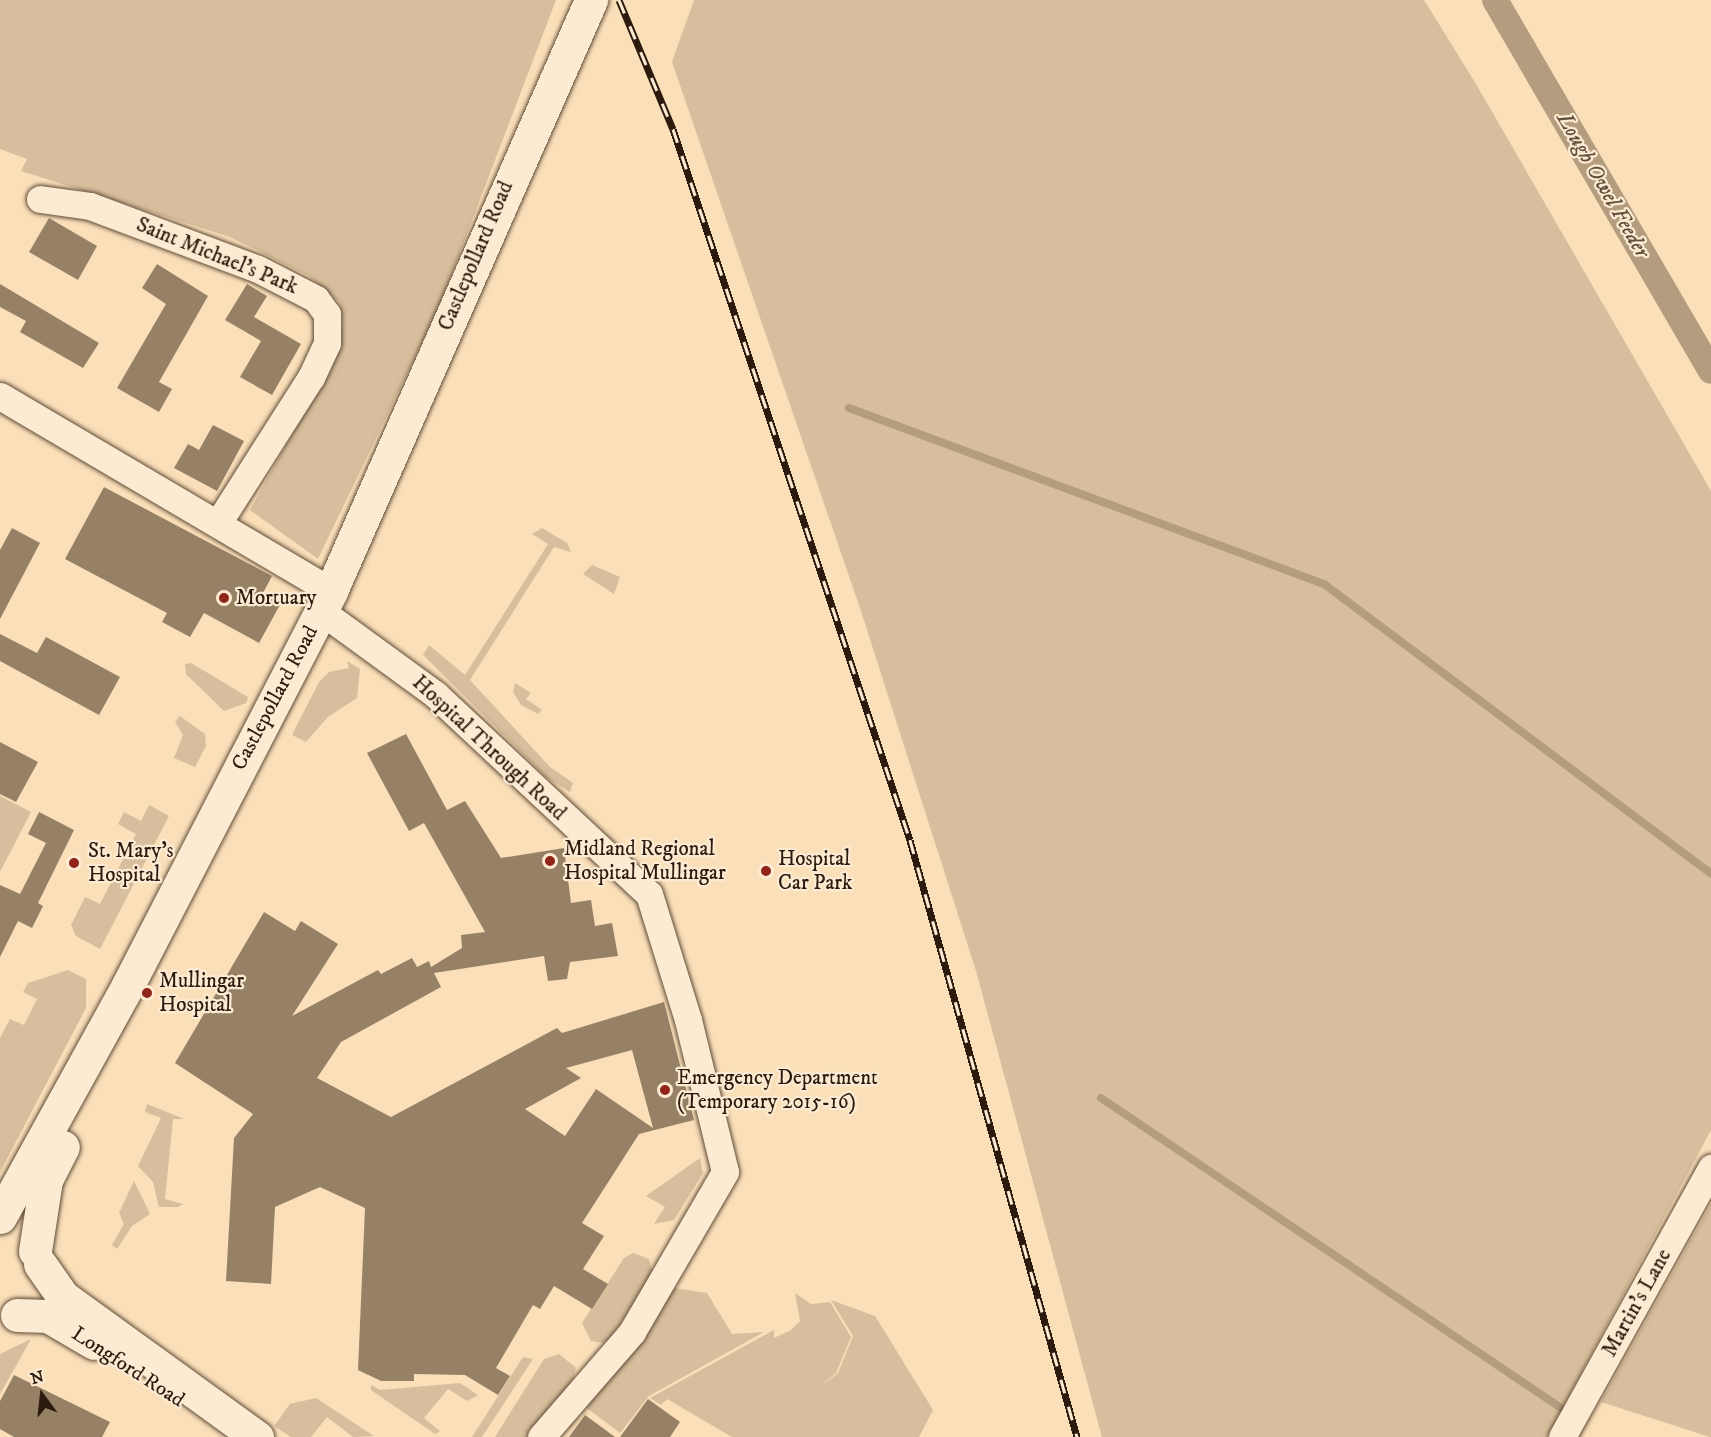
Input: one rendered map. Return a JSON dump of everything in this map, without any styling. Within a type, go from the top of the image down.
[{"type":"main road","name":"Castlepollard Road","points":[[0,1217],[128,985],[328,606],[359,527],[560,64],[591,0]]},
{"type":"main road","points":[[7,1319],[38,1291],[37,1258],[46,1180],[328,606]]},
{"type":"main road","points":[[0,1231],[19,1236],[37,1258],[62,1296],[257,1437]]},
{"type":"main road","name":"Longford Road","points":[[7,1319],[48,1316],[233,1437]]},
{"type":"street","name":"Saint Michael's Park","points":[[40,199],[90,206],[258,268],[316,299],[327,314],[327,343],[311,377],[218,524]]},
{"type":"street","points":[[0,396],[218,524],[328,606]]},
{"type":"street","name":"Hospital Through Road","points":[[328,606],[436,695],[649,894],[713,1115],[725,1172],[699,1222],[632,1332],[541,1437]]},
{"type":"street","name":"Martin's Lane","points":[[1563,1437],[1711,1168]]},
{"type":"shaded area","points":[[0,0],[556,0],[439,307],[318,559],[250,510],[329,367],[343,323],[339,302],[309,276],[230,237],[21,171],[27,159],[0,149]]},
{"type":"shaded area","points":[[694,0],[1424,0],[1476,84],[1711,491],[1711,1130],[1547,1437],[1102,1437],[976,971],[860,608],[672,62]]},
{"type":"shaded area","points":[[542,528],[567,543],[571,552],[554,547],[470,680],[550,767],[573,783],[570,792],[547,778],[423,655],[429,645],[465,675],[548,544],[532,534]]},
{"type":"shaded area","points":[[592,565],[620,577],[614,594],[583,574]]},
{"type":"shaded area","points":[[347,661],[360,669],[357,698],[328,717],[306,742],[292,735],[319,682],[329,672],[349,668]]},
{"type":"shaded area","points":[[191,663],[248,697],[246,703],[224,711],[186,674],[185,664]]},
{"type":"shaded area","points":[[515,683],[531,693],[526,699],[542,710],[538,714],[521,705],[513,692]]},
{"type":"shaded area","points":[[180,716],[205,734],[206,746],[195,767],[174,758],[183,735],[175,722]]},
{"type":"shaded area","points":[[0,796],[31,812],[0,872]]},
{"type":"shaded area","points":[[149,805],[169,816],[100,949],[76,936],[71,925],[85,897],[100,904],[136,834],[118,824],[124,812],[141,821]]},
{"type":"shaded area","points":[[68,970],[86,979],[86,1008],[0,1172],[0,1038],[10,1019],[24,1025],[37,999],[23,992],[28,983]]},
{"type":"shaded area","points":[[147,1104],[184,1119],[173,1119],[165,1199],[183,1204],[178,1207],[159,1207],[153,1182],[138,1166],[161,1118],[145,1112]]},
{"type":"shaded area","points":[[700,1158],[703,1173],[674,1220],[654,1224],[665,1207],[646,1196]]},
{"type":"shaded area","points":[[134,1181],[150,1214],[132,1226],[117,1249],[112,1245],[124,1224],[119,1213]]},
{"type":"shaded area","points":[[1711,1204],[1711,1437],[1710,1437],[1601,1402]]},
{"type":"shaded area","points":[[633,1253],[649,1259],[653,1273],[613,1335],[603,1343],[591,1341],[582,1323],[624,1258]]},
{"type":"shaded area","points":[[674,1288],[707,1293],[732,1334],[764,1332],[649,1396],[620,1433],[583,1405]]},
{"type":"shaded area","points":[[795,1293],[811,1304],[830,1302],[851,1337],[836,1373],[820,1387],[838,1373],[853,1336],[831,1300],[875,1316],[933,1410],[919,1437],[732,1437],[667,1399],[661,1405],[650,1398],[774,1330],[774,1338],[791,1330],[800,1321]]},
{"type":"shaded area","points":[[31,1339],[0,1394],[0,1354]]},
{"type":"shaded area","points":[[559,1354],[576,1368],[570,1389],[527,1437],[495,1437],[544,1359]]},
{"type":"shaded area","points":[[523,1357],[533,1359],[482,1437],[472,1437]]},
{"type":"shaded area","points":[[460,1383],[478,1395],[467,1401],[448,1389],[424,1418],[440,1431],[435,1434],[371,1390],[371,1385],[380,1390]]},
{"type":"shaded area","points":[[316,1398],[374,1436],[353,1437],[327,1417],[311,1437],[291,1437],[274,1426],[290,1404]]},
{"type":"building","points":[[49,218],[97,246],[78,280],[29,252]]},
{"type":"building","points":[[157,264],[208,296],[159,382],[172,389],[159,412],[117,388],[166,304],[142,288]]},
{"type":"building","points":[[0,284],[99,343],[83,368],[20,332],[26,321],[0,307]]},
{"type":"building","points":[[247,284],[267,296],[254,317],[301,344],[272,395],[240,377],[261,341],[225,320]]},
{"type":"building","points":[[213,425],[244,441],[217,491],[174,468],[188,444],[199,450]]},
{"type":"building","points":[[104,487],[272,576],[263,593],[281,603],[259,643],[204,613],[190,637],[162,622],[167,613],[65,559]]},
{"type":"building","points":[[12,528],[40,543],[0,619],[0,550]]},
{"type":"building","points":[[0,634],[37,653],[46,637],[120,677],[99,715],[0,661]]},
{"type":"building","points":[[406,734],[447,810],[465,801],[501,858],[564,848],[571,903],[591,900],[595,926],[612,923],[618,956],[570,962],[567,979],[548,981],[544,956],[434,973],[441,987],[341,1042],[317,1078],[391,1117],[557,1028],[562,1033],[664,1002],[694,1120],[639,1134],[582,1223],[604,1236],[583,1269],[608,1284],[592,1309],[554,1286],[540,1309],[533,1305],[496,1368],[510,1376],[498,1395],[465,1375],[414,1374],[414,1381],[381,1381],[358,1370],[365,1208],[320,1187],[275,1207],[271,1284],[226,1281],[234,1138],[253,1114],[175,1063],[264,912],[295,931],[301,921],[338,944],[292,1016],[378,970],[381,974],[412,958],[417,967],[429,961],[431,967],[462,948],[461,935],[485,932],[424,823],[409,831],[367,753]],"holes":[[[632,1050],[653,1128],[596,1089],[565,1136],[525,1109],[581,1078],[566,1068]]]},
{"type":"building","points":[[0,742],[38,762],[16,802],[0,794]]},
{"type":"building","points":[[39,812],[74,830],[38,903],[43,906],[32,928],[18,921],[0,957],[0,885],[20,894],[46,843],[28,834]]},
{"type":"building","points":[[14,1375],[110,1422],[102,1437],[14,1437],[0,1429],[0,1401]]},
{"type":"building","points":[[648,1399],[680,1422],[670,1437],[620,1437]]},
{"type":"building","points":[[585,1415],[615,1437],[569,1437]]},
{"type":"waterway","name":"Lough Owel Feeder","points":[[1495,0],[1711,371]]},
{"type":"waterway","points":[[849,408],[1324,584],[1711,874]]},
{"type":"waterway","points":[[1101,1098],[1570,1414]]},
{"type":"railway","points":[[619,0],[673,129],[910,840],[1077,1437]]},
{"type":"place","name":"Mortuary","points":[[224,598]]},
{"type":"place","name":"Midland Regional Hospital Mullingar","points":[[550,861]]},
{"type":"place","name":"St. Mary's Hospital","points":[[74,863]]},
{"type":"place","name":"Hospital Car Park","points":[[766,871]]},
{"type":"place","name":"Mullingar Hospital","points":[[147,993]]},
{"type":"place","name":"Emergency Department (Temporary 2015-16)","points":[[665,1090]]}]
